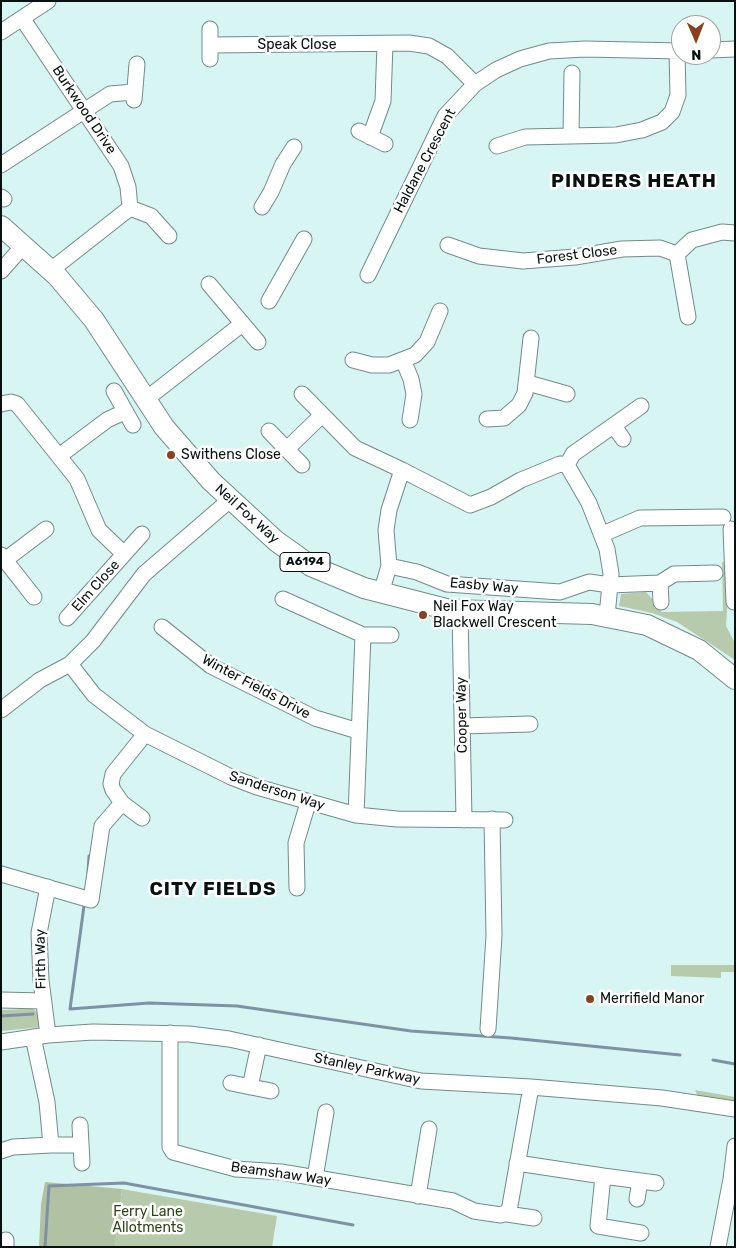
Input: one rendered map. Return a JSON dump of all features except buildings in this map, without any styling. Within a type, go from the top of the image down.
[{"type":"main road","name":"Neil Fox Way","points":[[1,226],[51,270],[94,320],[164,427],[227,496],[276,541],[311,566],[340,580],[380,593],[460,611],[570,613],[607,616],[647,625],[700,650],[735,679]]},
{"type":"street","points":[[1,32],[48,1]]},
{"type":"street","name":"Burkwood Drive","points":[[22,18],[121,166],[128,187],[130,208]]},
{"type":"street","name":"Speak Close","points":[[210,29],[210,52],[385,44],[429,46],[447,56],[474,84]]},
{"type":"street","points":[[384,144],[365,134],[383,101],[385,44]]},
{"type":"street","name":"Haldane Crescent","points":[[368,275],[445,116],[474,84],[496,70],[520,59],[549,51],[585,49],[671,52]]},
{"type":"street","points":[[721,50],[735,49]]},
{"type":"street","points":[[1,165],[113,92],[134,96],[137,64]]},
{"type":"street","points":[[497,146],[525,136],[616,135],[642,130],[662,122],[672,112],[678,96],[679,65]]},
{"type":"street","points":[[571,135],[572,73]]},
{"type":"street","points":[[262,207],[271,192],[283,164],[294,147]]},
{"type":"street","points":[[51,270],[130,208],[151,216],[169,236]]},
{"type":"street","points":[[688,317],[677,254],[692,240],[722,232],[735,233]]},
{"type":"street","points":[[269,301],[304,239]]},
{"type":"street","name":"Forest Close","points":[[455,243],[479,256],[524,261],[575,258],[596,253],[644,247],[660,248],[677,254]]},
{"type":"street","points":[[1,271],[24,245]]},
{"type":"street","points":[[209,284],[258,342]]},
{"type":"street","points":[[353,360],[372,365],[389,365],[415,355],[427,342],[440,311]]},
{"type":"street","points":[[145,400],[242,324]]},
{"type":"street","points":[[488,419],[504,425],[519,405],[528,383],[530,338]]},
{"type":"street","points":[[403,360],[411,379],[414,394],[410,420]]},
{"type":"street","points":[[528,383],[557,395]]},
{"type":"street","points":[[114,391],[124,412],[133,425]]},
{"type":"street","points":[[302,394],[355,448],[470,505],[491,497],[521,480],[560,464],[567,465]]},
{"type":"street","name":"Elm Close","points":[[1,404],[11,402],[17,404],[77,479],[99,530],[124,554]]},
{"type":"street","points":[[567,465],[573,454],[641,406]]},
{"type":"street","points":[[59,456],[107,420],[124,412]]},
{"type":"street","points":[[287,449],[322,415]]},
{"type":"street","points":[[614,426],[624,439]]},
{"type":"street","points":[[268,431],[302,465]]},
{"type":"street","points":[[567,465],[603,534],[610,561],[607,616]]},
{"type":"street","points":[[380,593],[389,566],[386,530],[391,502],[402,470]]},
{"type":"street","points":[[3,706],[40,680],[70,664],[93,640],[140,579],[188,535],[199,528],[227,496]]},
{"type":"street","points":[[603,534],[640,518],[729,521],[734,602]]},
{"type":"street","points":[[34,597],[3,558],[46,529]]},
{"type":"street","name":"Elm Close","points":[[68,618],[142,534]]},
{"type":"street","name":"Easby Way","points":[[389,566],[416,572],[447,584],[560,592],[589,582],[610,585],[660,584]]},
{"type":"street","points":[[661,602],[660,584],[674,574],[715,574]]},
{"type":"street","points":[[283,599],[363,636],[391,635]]},
{"type":"street","name":"Cooper Way","points":[[460,611],[464,820]]},
{"type":"street","name":"Winter Fields Drive","points":[[162,627],[211,666],[316,718],[358,731]]},
{"type":"street","points":[[356,815],[363,636]]},
{"type":"street","name":"Sanderson Way","points":[[70,664],[94,695],[145,734],[231,777],[308,803],[356,815],[397,819],[499,820],[488,1029]]},
{"type":"street","points":[[462,726],[530,724]]},
{"type":"street","points":[[142,818],[122,803],[113,790],[113,774],[145,734]]},
{"type":"street","points":[[1,874],[91,900],[102,826],[110,814],[122,803]]},
{"type":"street","points":[[297,888],[296,843],[308,803]]},
{"type":"street","name":"Firth Way","points":[[48,887],[38,933],[43,1001],[40,1036],[51,1145]]},
{"type":"street","name":"Firth Way","points":[[1,1000],[43,1001]]},
{"type":"street","name":"Stanley Parkway","points":[[1,1042],[40,1036],[93,1032],[170,1033],[229,1038],[420,1081],[531,1087],[662,1098],[735,1109]]},
{"type":"street","name":"Beamshaw Way","points":[[170,1033],[170,1132],[173,1152],[236,1169],[280,1172],[452,1201],[474,1211],[534,1218]]},
{"type":"street","points":[[250,1087],[259,1046]]},
{"type":"street","points":[[231,1084],[271,1091]]},
{"type":"street","points":[[507,1214],[531,1087]]},
{"type":"street","points":[[315,1178],[326,1112]]},
{"type":"street","points":[[80,1125],[82,1163]]},
{"type":"street","points":[[418,1196],[429,1129]]},
{"type":"street","points":[[1,1151],[13,1147],[81,1145]]},
{"type":"street","points":[[718,1247],[732,1191],[735,1146]]},
{"type":"street","points":[[517,1163],[656,1183]]},
{"type":"street","points":[[603,1176],[598,1226],[641,1233]]},
{"type":"street","points":[[637,1199],[640,1181]]},
{"type":"green space","points":[[722,562],[725,562],[729,583],[726,626],[735,643],[735,660],[677,622],[652,613],[619,606],[621,594],[646,592],[654,601],[654,608],[661,607],[661,612],[723,611]]},
{"type":"green space","points":[[671,965],[735,965],[735,972],[721,972],[721,978],[671,976]]},
{"type":"green space","points":[[30,1006],[41,1016],[42,1027],[1,1031],[1,1010],[27,1009]]},
{"type":"green space","points":[[695,1090],[735,1097],[735,1104],[699,1098]]},
{"type":"green space","points":[[45,1182],[122,1189],[115,1247],[39,1247],[41,1204]]},
{"type":"green space","name":"Ferry Lane Allotments","points":[[122,1189],[277,1216],[272,1247],[115,1247]]},
{"type":"waterway","points":[[88,873],[89,856]]},
{"type":"waterway","points":[[84,906],[70,1009],[149,1003],[237,1006],[411,1031],[511,1038],[680,1055]]},
{"type":"waterway","points":[[1,1016],[33,1014]]},
{"type":"waterway","points":[[713,1060],[735,1064]]},
{"type":"waterway","points":[[45,1247],[49,1186],[124,1183],[353,1225]]},
{"type":"place","name":"Swithens Close","points":[[171,455]]},
{"type":"place","name":"Neil Fox Way Blackwell Crescent","points":[[423,615]]},
{"type":"place","name":"Merrifield Manor","points":[[590,999]]},
{"type":"district","name":"PINDERS HEATH","points":[[634,182]]},
{"type":"district","name":"CITY FIELDS","points":[[213,890]]}]
